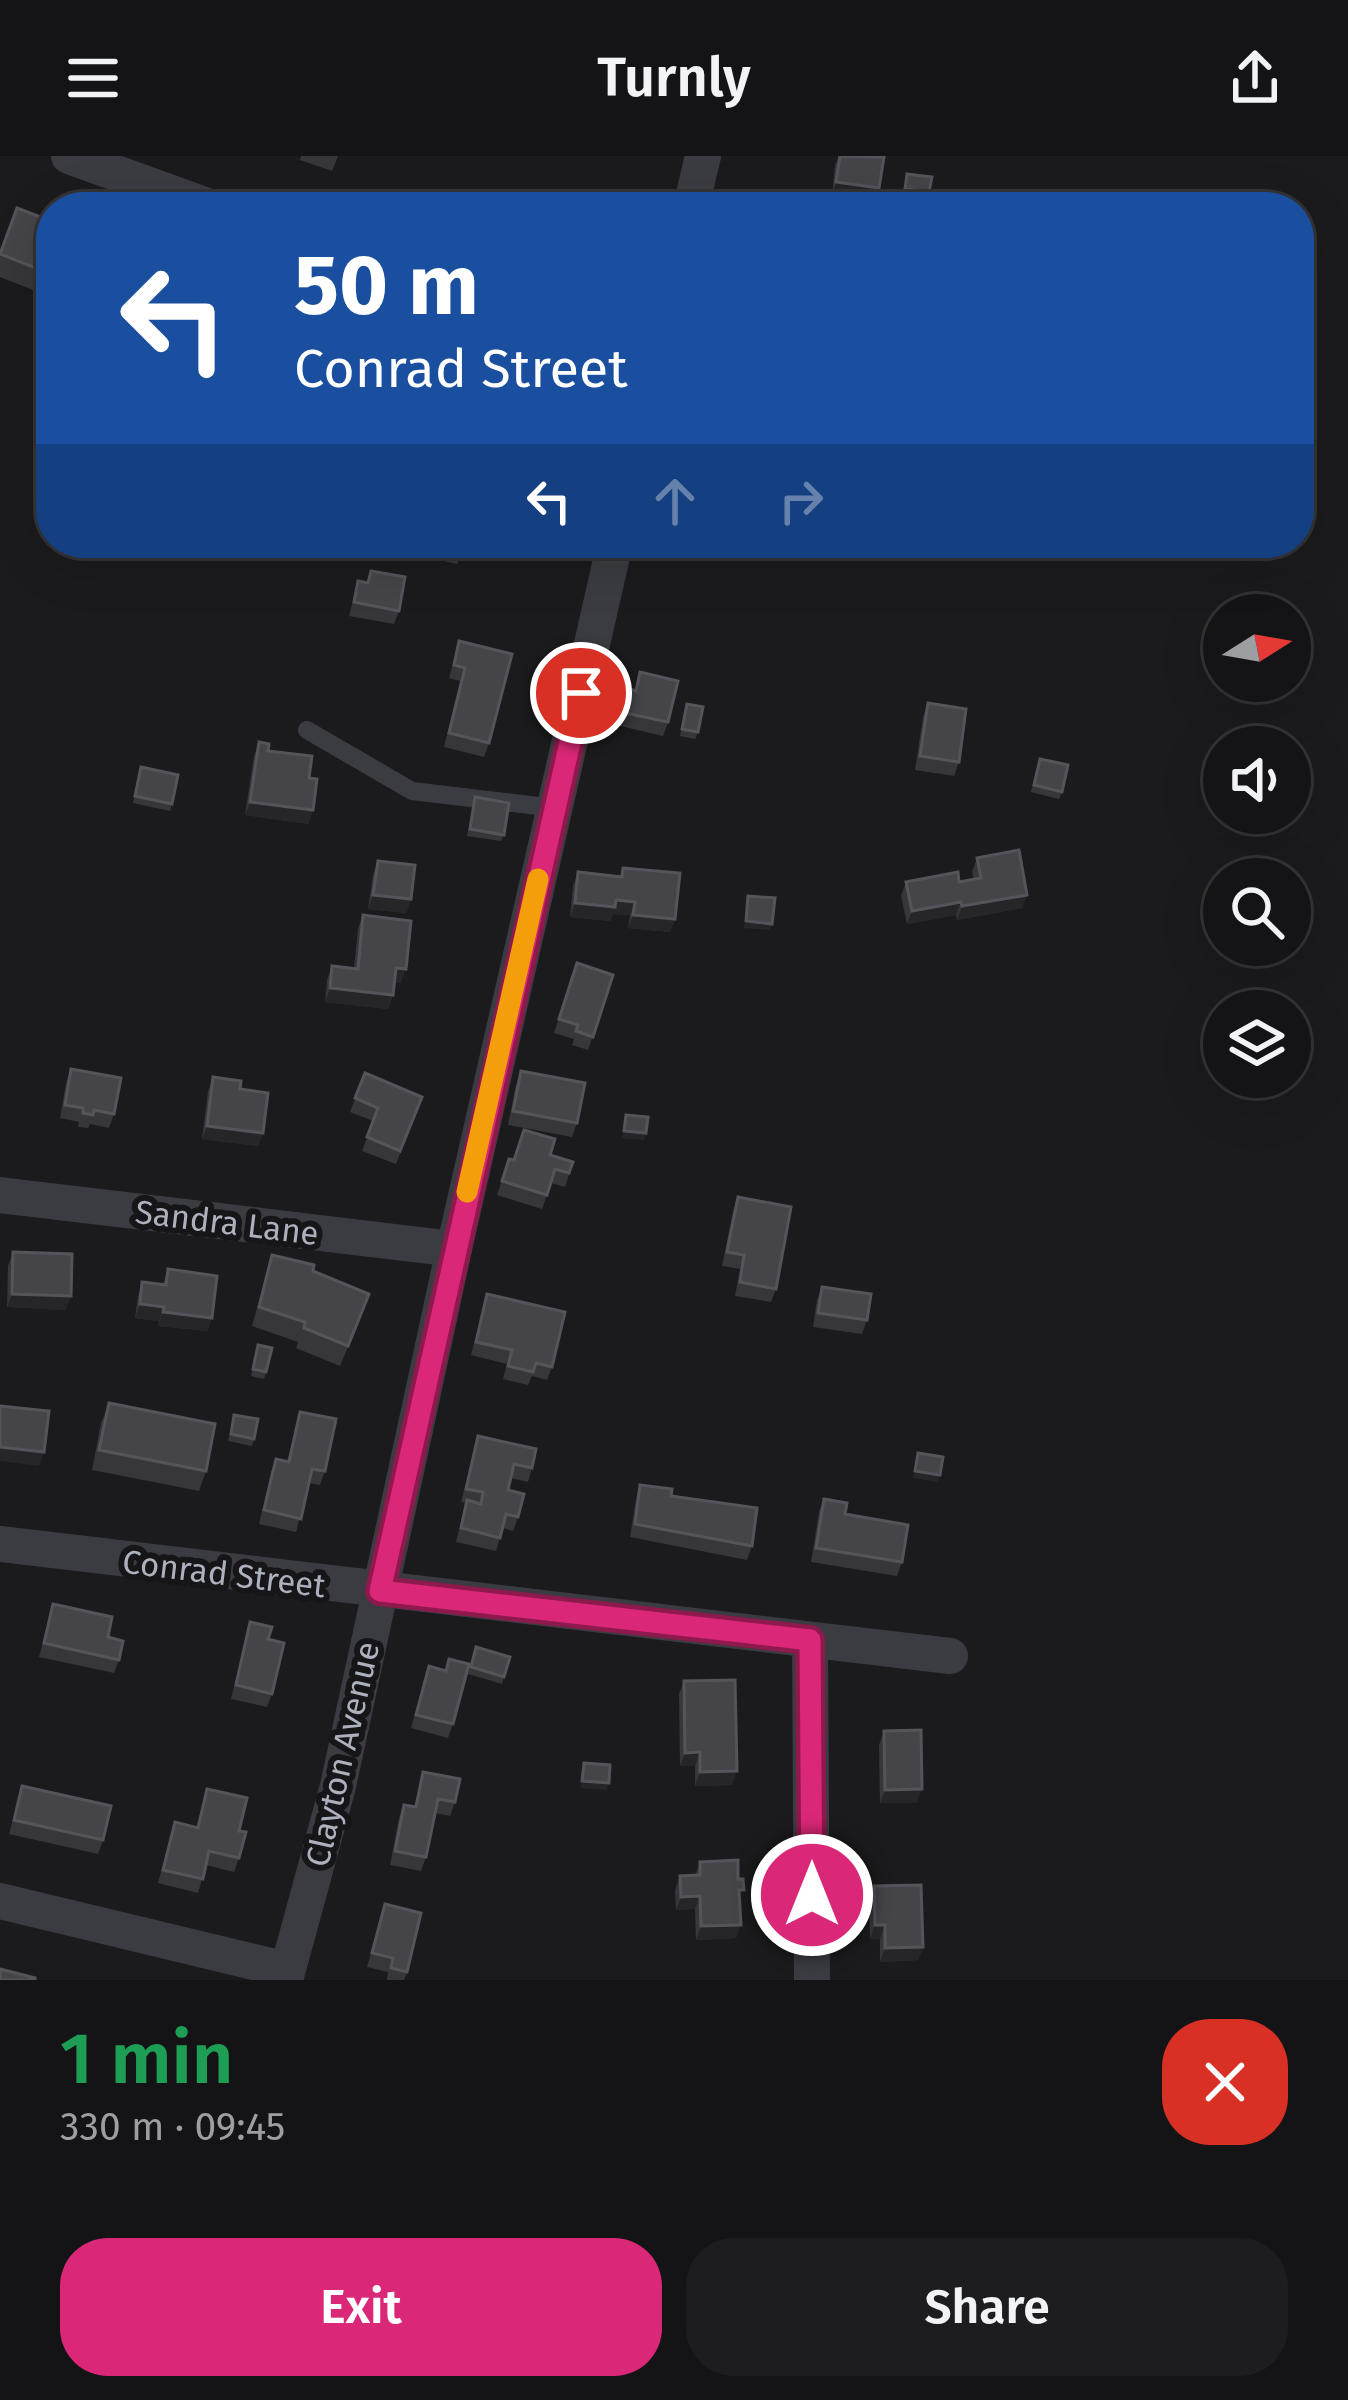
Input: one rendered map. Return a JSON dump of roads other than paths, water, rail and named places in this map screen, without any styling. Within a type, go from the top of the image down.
[{"type":"street","points":[[69,156],[169,192]]},
{"type":"street","points":[[695,192],[703,156]]},
{"type":"street","name":"Clayton Avenue","points":[[286,1975],[338,1786],[612,558]]},
{"type":"street","name":"Sandra Lane","points":[[0,1196],[454,1249]]},
{"type":"street","name":"Conrad Street","points":[[0,1544],[950,1656]]},
{"type":"street","points":[[810,1640],[812,1980]]},
{"type":"street","points":[[0,1901],[286,1975]]},
{"type":"lane","points":[[307,730],[412,791],[555,808]]}]
